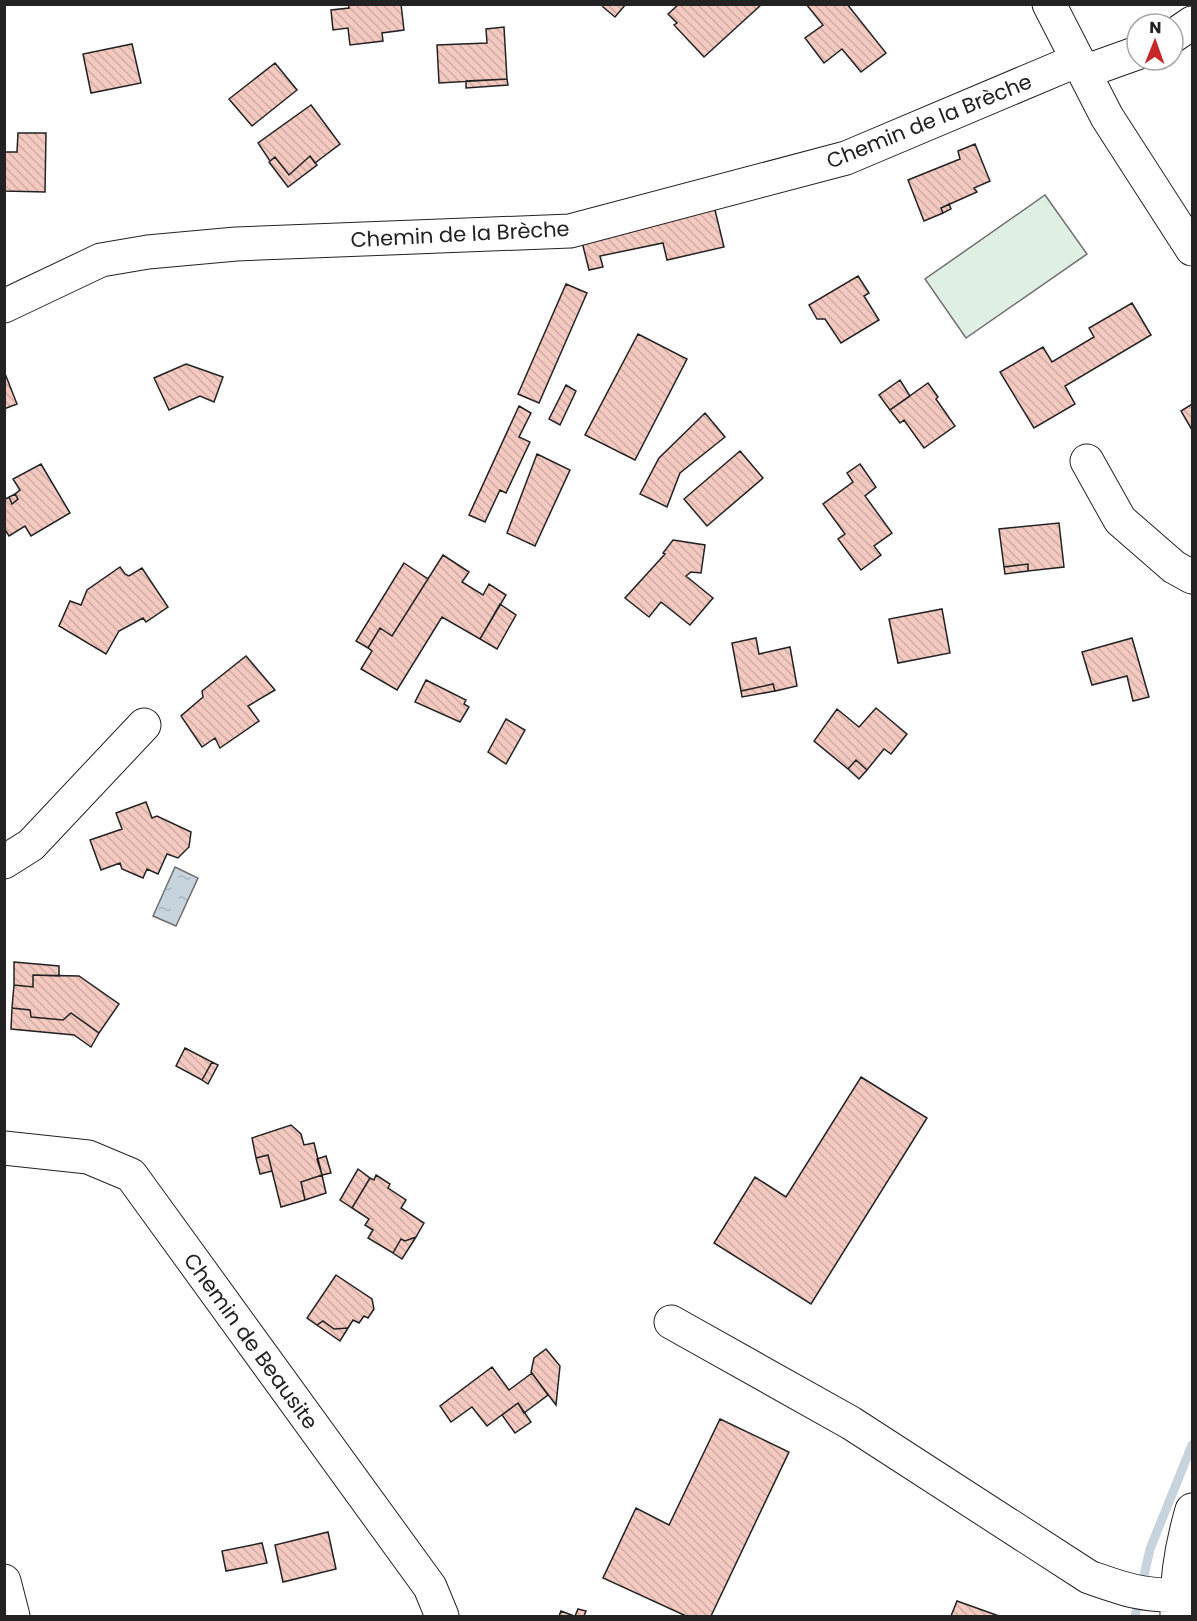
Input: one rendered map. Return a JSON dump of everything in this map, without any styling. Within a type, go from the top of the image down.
[{"type":"street","points":[[1049,4],[1107,117],[1192,249]]},
{"type":"street","name":"Chemin de la Brèche","points":[[4,306],[101,260],[148,252],[247,243],[570,231],[846,158],[1081,66],[1125,56]]},
{"type":"street","points":[[1087,461],[1120,520],[1174,567],[1192,578]]},
{"type":"street","points":[[4,862],[31,845],[144,725]]},
{"type":"street","name":"Chemin de Beausite","points":[[4,1148],[88,1157],[131,1175],[430,1587],[442,1617]]},
{"type":"street","points":[[671,1322],[851,1423],[1089,1577],[1159,1599],[1180,1558],[1192,1510]]},
{"type":"street","points":[[4,1581],[13,1617]]},
{"type":"green space","points":[[1045,195],[1087,254],[966,338],[925,279]]},
{"type":"water","points":[[175,867],[198,878],[176,926],[153,916]]},
{"type":"building","points":[[348,4],[401,4],[404,30],[382,33],[383,41],[350,45],[348,28],[333,30],[331,10],[349,8]]},
{"type":"building","points":[[603,4],[626,4],[615,17],[603,7]]},
{"type":"building","points":[[679,4],[762,4],[704,57],[674,25],[677,23],[668,14]]},
{"type":"building","points":[[806,4],[847,4],[886,53],[861,72],[842,49],[824,63],[805,38],[823,25]]},
{"type":"building","points":[[504,27],[507,79],[439,83],[437,45],[487,43],[486,29]]},
{"type":"building","points":[[132,44],[141,83],[91,93],[83,54]]},
{"type":"building","points":[[275,63],[297,90],[252,126],[229,99]]},
{"type":"building","points":[[507,79],[508,85],[466,88],[466,81]]},
{"type":"building","points":[[311,105],[340,144],[315,163],[310,156],[289,175],[275,157],[270,161],[258,143]]},
{"type":"building","points":[[18,133],[46,133],[45,192],[4,191],[4,152],[17,152]]},
{"type":"building","points":[[975,144],[990,181],[974,188],[977,192],[941,208],[943,213],[924,221],[908,180],[960,159],[958,151]]},
{"type":"building","points":[[310,156],[317,165],[288,187],[269,162],[275,157],[289,175]]},
{"type":"building","points":[[949,204],[951,209],[943,213],[941,208]]},
{"type":"building","points":[[714,206],[724,247],[667,260],[663,243],[600,256],[603,267],[589,270],[583,246],[588,234]]},
{"type":"building","points":[[858,276],[869,293],[864,296],[879,320],[841,343],[825,319],[817,319],[809,305]]},
{"type":"building","points":[[566,284],[587,293],[539,403],[518,394]]},
{"type":"building","points":[[1132,303],[1151,335],[1065,386],[1075,404],[1034,428],[1000,372],[1043,347],[1052,362],[1094,337],[1089,328]]},
{"type":"building","points":[[638,334],[687,359],[635,460],[585,435]]},
{"type":"building","points":[[186,364],[223,377],[214,402],[200,396],[169,410],[154,378]]},
{"type":"building","points":[[4,371],[17,404],[4,409]]},
{"type":"building","points":[[900,380],[910,396],[890,410],[879,395]]},
{"type":"building","points":[[928,383],[955,426],[924,448],[904,420],[900,423],[890,410]]},
{"type":"building","points":[[566,385],[576,391],[560,425],[549,419]]},
{"type":"building","points":[[1192,404],[1192,430],[1181,411]]},
{"type":"building","points":[[519,406],[531,413],[519,437],[530,442],[506,493],[500,490],[485,522],[469,515]]},
{"type":"building","points":[[705,413],[725,437],[680,473],[667,507],[640,494],[659,458]]},
{"type":"building","points":[[740,451],[763,478],[707,526],[684,499]]},
{"type":"building","points":[[537,454],[570,470],[535,546],[507,533]]},
{"type":"building","points":[[41,464],[70,513],[31,536],[25,526],[9,536],[4,528],[4,500],[9,497],[12,504],[18,499],[15,494],[20,490],[13,479]]},
{"type":"building","points":[[860,464],[876,487],[865,496],[892,533],[874,546],[881,555],[861,570],[838,539],[845,534],[823,504],[853,482],[847,473]]},
{"type":"building","points":[[15,494],[18,499],[12,504],[9,497]]},
{"type":"building","points":[[1059,523],[1064,567],[1028,571],[1028,564],[1004,567],[999,529]]},
{"type":"building","points":[[673,540],[705,545],[701,573],[691,572],[686,576],[713,598],[690,625],[661,602],[649,617],[625,598],[665,554],[663,553]]},
{"type":"building","points":[[443,555],[469,572],[462,582],[483,595],[489,584],[506,595],[480,639],[442,617],[397,690],[361,669],[372,651],[368,648],[380,628],[392,636]]},
{"type":"building","points":[[404,563],[428,579],[392,636],[380,628],[368,648],[356,641]]},
{"type":"building","points":[[1028,564],[1028,571],[1005,574],[1004,567]]},
{"type":"building","points":[[120,567],[129,576],[142,568],[168,607],[146,622],[143,618],[119,631],[106,654],[59,626],[70,601],[81,605],[87,590]]},
{"type":"building","points":[[500,604],[516,615],[497,649],[480,639]]},
{"type":"building","points":[[942,609],[950,653],[898,663],[889,619]]},
{"type":"building","points":[[756,638],[759,654],[790,647],[797,686],[775,691],[773,684],[741,691],[732,643]]},
{"type":"building","points":[[1132,638],[1149,697],[1133,701],[1127,676],[1092,685],[1082,652]]},
{"type":"building","points":[[246,656],[275,690],[248,706],[259,721],[220,748],[215,738],[202,747],[181,716],[203,697],[202,691]]},
{"type":"building","points":[[426,680],[466,700],[464,704],[469,707],[460,722],[415,702]]},
{"type":"building","points":[[773,684],[775,691],[742,697],[741,691]]},
{"type":"building","points":[[876,708],[907,734],[891,754],[884,749],[867,770],[856,760],[848,769],[814,741],[837,709],[859,727]]},
{"type":"building","points":[[506,719],[525,730],[506,764],[488,752]]},
{"type":"building","points":[[856,760],[867,770],[859,779],[848,769]]},
{"type":"building","points":[[146,802],[152,818],[157,816],[191,832],[189,847],[178,858],[167,854],[158,874],[147,869],[143,878],[122,869],[120,863],[101,870],[90,840],[122,829],[116,813]]},
{"type":"building","points":[[14,962],[59,966],[59,976],[33,975],[33,987],[14,985]]},
{"type":"building","points":[[33,975],[79,976],[119,1004],[99,1033],[71,1013],[63,1020],[31,1017],[30,1010],[12,1008],[14,985],[33,987]]},
{"type":"building","points":[[12,1008],[30,1010],[31,1017],[63,1020],[71,1013],[99,1033],[91,1047],[74,1035],[11,1029]]},
{"type":"building","points":[[185,1048],[212,1062],[202,1080],[176,1066]]},
{"type":"building","points":[[212,1062],[218,1065],[208,1084],[202,1080]]},
{"type":"building","points":[[861,1077],[927,1118],[811,1304],[714,1243],[755,1177],[786,1197]]},
{"type":"building","points":[[291,1125],[301,1134],[304,1145],[314,1143],[322,1175],[301,1182],[305,1200],[281,1207],[268,1155],[256,1158],[252,1138]]},
{"type":"building","points":[[268,1155],[272,1171],[260,1174],[256,1158]]},
{"type":"building","points":[[326,1156],[331,1173],[322,1175],[317,1159]]},
{"type":"building","points":[[358,1169],[370,1178],[352,1208],[340,1200]]},
{"type":"building","points":[[322,1175],[326,1193],[305,1200],[301,1182]]},
{"type":"building","points":[[376,1175],[390,1184],[388,1188],[406,1200],[401,1208],[424,1223],[416,1237],[405,1241],[401,1239],[393,1253],[368,1238],[373,1230],[365,1225],[369,1219],[352,1208],[370,1178],[374,1180]]},
{"type":"building","points":[[416,1237],[402,1259],[393,1253],[401,1239],[405,1241]]},
{"type":"building","points":[[336,1275],[372,1299],[374,1309],[368,1318],[364,1316],[359,1323],[353,1320],[348,1328],[334,1329],[323,1321],[317,1325],[307,1318]]},
{"type":"building","points":[[323,1321],[334,1329],[348,1328],[340,1341],[317,1325]]},
{"type":"building","points":[[546,1349],[560,1366],[556,1405],[531,1372],[534,1358]]},
{"type":"building","points":[[492,1367],[509,1390],[532,1373],[548,1395],[524,1413],[518,1403],[487,1426],[472,1407],[451,1422],[440,1406]]},
{"type":"building","points":[[518,1403],[531,1422],[515,1433],[502,1415]]},
{"type":"building","points":[[720,1419],[789,1452],[711,1616],[686,1616],[603,1578],[636,1508],[669,1525]]},
{"type":"building","points":[[328,1532],[336,1569],[283,1582],[275,1545]]},
{"type":"building","points":[[262,1543],[267,1563],[226,1571],[222,1551]]},
{"type":"building","points":[[957,1601],[999,1616],[951,1616]]},
{"type":"building","points":[[578,1609],[586,1611],[584,1616],[575,1616]]},
{"type":"building","points":[[561,1611],[574,1616],[559,1616]]},
{"type":"waterway","points":[[1135,1616],[1150,1549],[1192,1445]]}]
